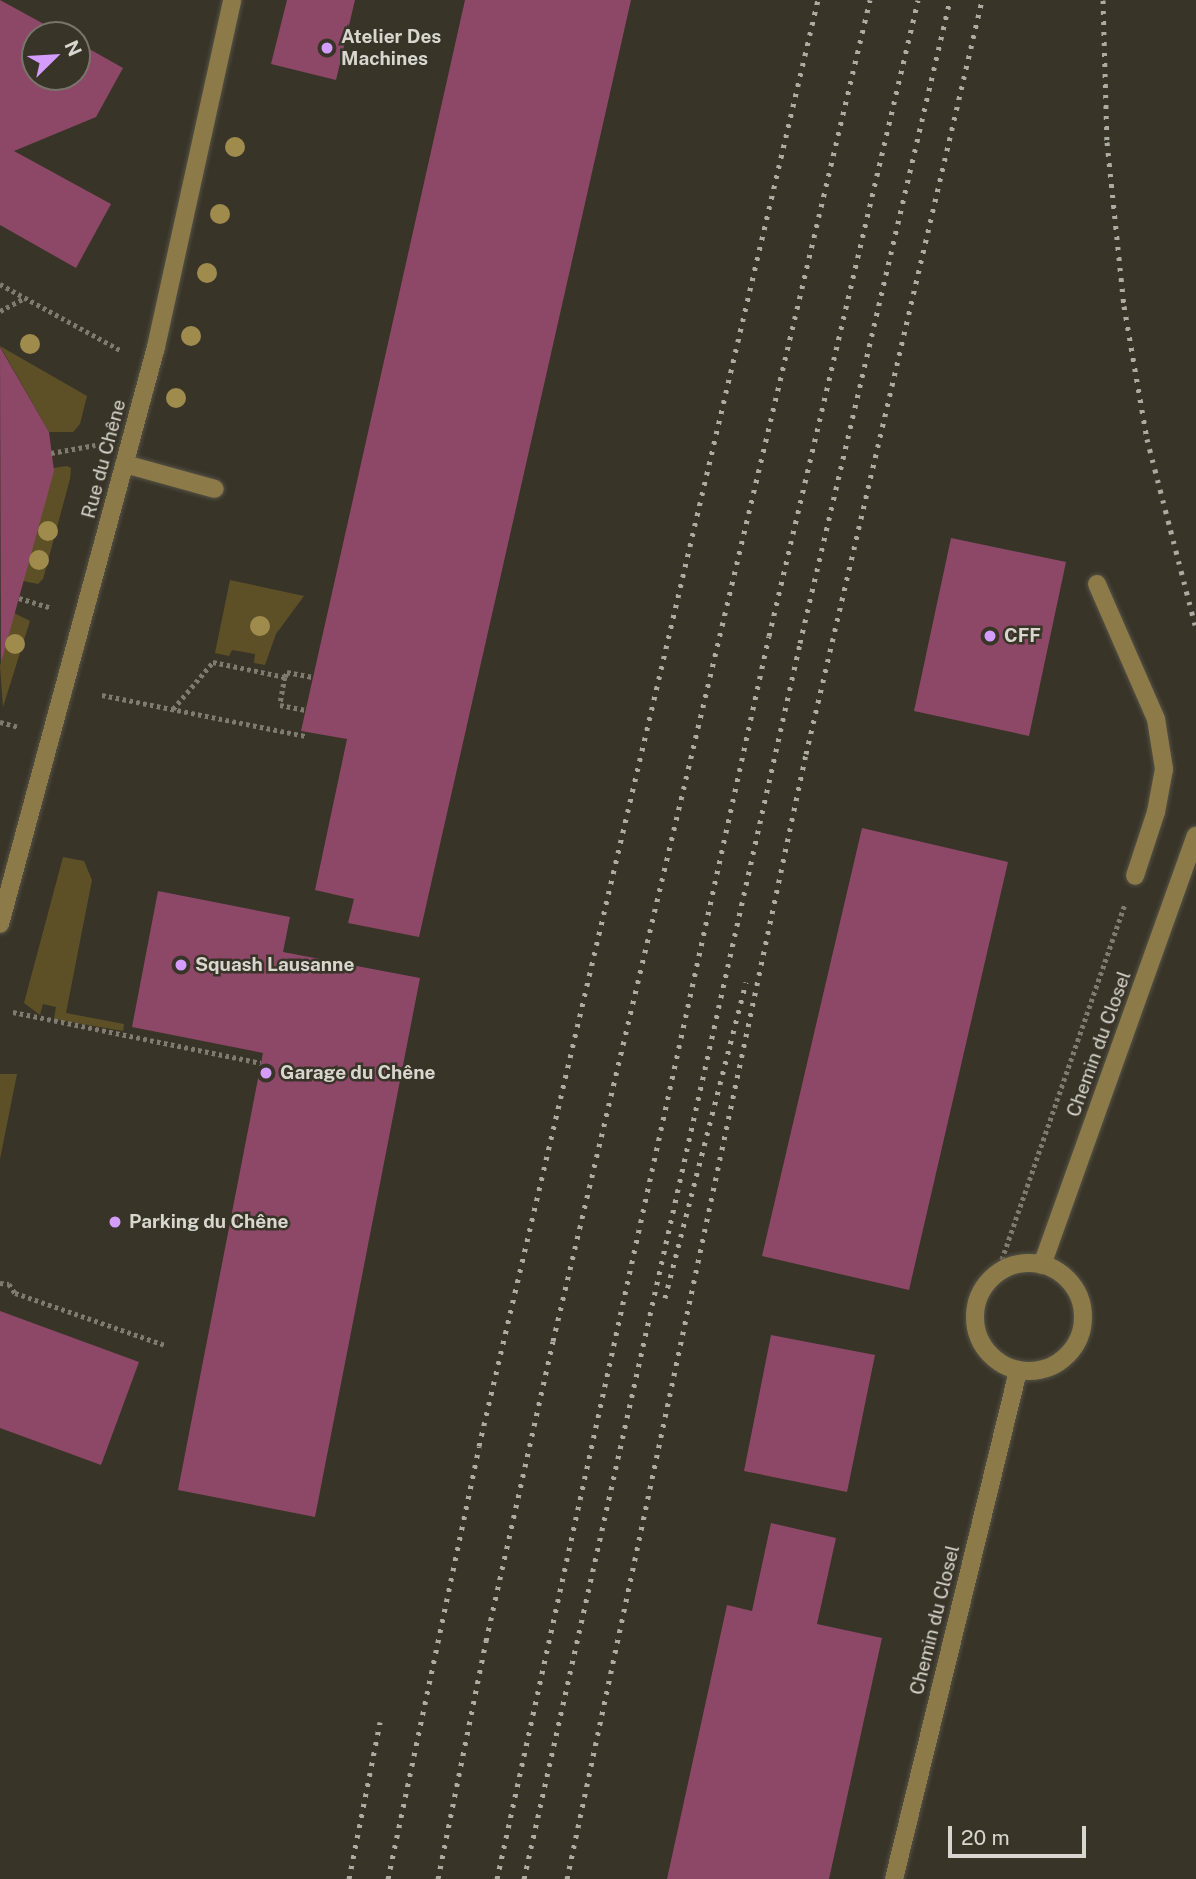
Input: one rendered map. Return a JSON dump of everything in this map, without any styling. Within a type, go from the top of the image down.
[{"type":"street","name":"Rue du Chêne","points":[[0,924],[156,347],[232,0]]},
{"type":"street","points":[[125,464],[215,489]]},
{"type":"street","points":[[1097,584],[1156,719],[1164,769],[1135,876]]},
{"type":"street","name":"Chemin du Closel","points":[[1042,1265],[1196,836]]},
{"type":"street","points":[[1012,1265],[1042,1265],[1063,1275],[1075,1289],[1083,1323],[1078,1341],[1053,1367],[1018,1371],[1000,1365],[978,1338],[976,1302],[996,1273],[1012,1265]]},
{"type":"street","name":"Chemin du Closel","points":[[894,1879],[1018,1371]]},
{"type":"path","points":[[0,284],[128,355]]},
{"type":"path","points":[[0,311],[24,298]]},
{"type":"path","points":[[51,453],[101,444]]},
{"type":"path","points":[[19,598],[53,608]]},
{"type":"path","points":[[172,710],[213,662],[285,677]]},
{"type":"path","points":[[305,710],[279,705],[286,672],[312,677]]},
{"type":"path","points":[[102,695],[305,736]]},
{"type":"path","points":[[0,722],[19,727]]},
{"type":"path","points":[[996,1273],[1135,876]]},
{"type":"path","points":[[13,1012],[261,1063]]},
{"type":"path","points":[[0,1283],[9,1284],[15,1293],[165,1345]]},
{"type":"shaded area","points":[[0,346],[87,396],[80,424],[73,432],[49,432]]},
{"type":"shaded area","points":[[53,468],[71,468],[70,479],[43,579],[38,584],[23,581]]},
{"type":"shaded area","points":[[230,580],[304,596],[276,634],[265,665],[254,663],[255,654],[232,650],[229,656],[215,653]]},
{"type":"shaded area","points":[[14,613],[30,621],[3,707],[0,666]]},
{"type":"shaded area","points":[[63,857],[84,861],[92,880],[66,1013],[124,1024],[123,1031],[54,1019],[56,1007],[43,1004],[40,1015],[24,1003]]},
{"type":"shaded area","points":[[0,1074],[17,1074],[0,1159]]},
{"type":"building","points":[[0,0],[38,21],[21,21],[21,91],[91,91],[91,50],[123,68],[96,117],[14,151],[111,204],[76,268],[0,225]]},
{"type":"building","points":[[287,0],[355,0],[336,80],[271,64]]},
{"type":"building","points":[[465,0],[631,0],[419,937],[348,923],[354,899],[315,890],[347,739],[301,731]]},
{"type":"building","points":[[0,347],[49,432],[54,471],[1,663]]},
{"type":"building","name":"CFF","points":[[951,538],[1066,562],[1029,736],[914,711]]},
{"type":"building","points":[[862,828],[1008,862],[909,1290],[762,1256]]},
{"type":"building","points":[[158,891],[290,917],[283,952],[420,978],[315,1517],[178,1490],[263,1053],[132,1027]]},
{"type":"building","points":[[0,1311],[139,1362],[101,1465],[0,1428]]},
{"type":"building","points":[[771,1335],[875,1355],[847,1492],[744,1471]]},
{"type":"building","points":[[771,1523],[836,1538],[817,1624],[882,1638],[829,1879],[667,1879],[727,1605],[752,1611]]},
{"type":"railway","points":[[388,1879],[479,1446],[818,0]]},
{"type":"railway","points":[[438,1879],[486,1641],[553,1341],[870,0]]},
{"type":"railway","points":[[497,1879],[769,636],[918,0]]},
{"type":"railway","points":[[524,1879],[800,643],[950,0]]},
{"type":"railway","points":[[567,1879],[806,754],[982,0]]},
{"type":"railway","points":[[1103,0],[1107,142],[1124,306],[1147,439],[1196,628]]},
{"type":"railway","points":[[665,1298],[746,982]]},
{"type":"railway","points":[[349,1879],[380,1722]]},
{"type":"place","name":"Atelier Des Machines","points":[[327,48]]},
{"type":"place","name":"CFF","points":[[990,636]]},
{"type":"place","name":"Squash Lausanne","points":[[181,965]]},
{"type":"place","name":"Garage du Chêne","points":[[266,1073]]},
{"type":"place","name":"Parking du Chêne","points":[[115,1222]]}]
